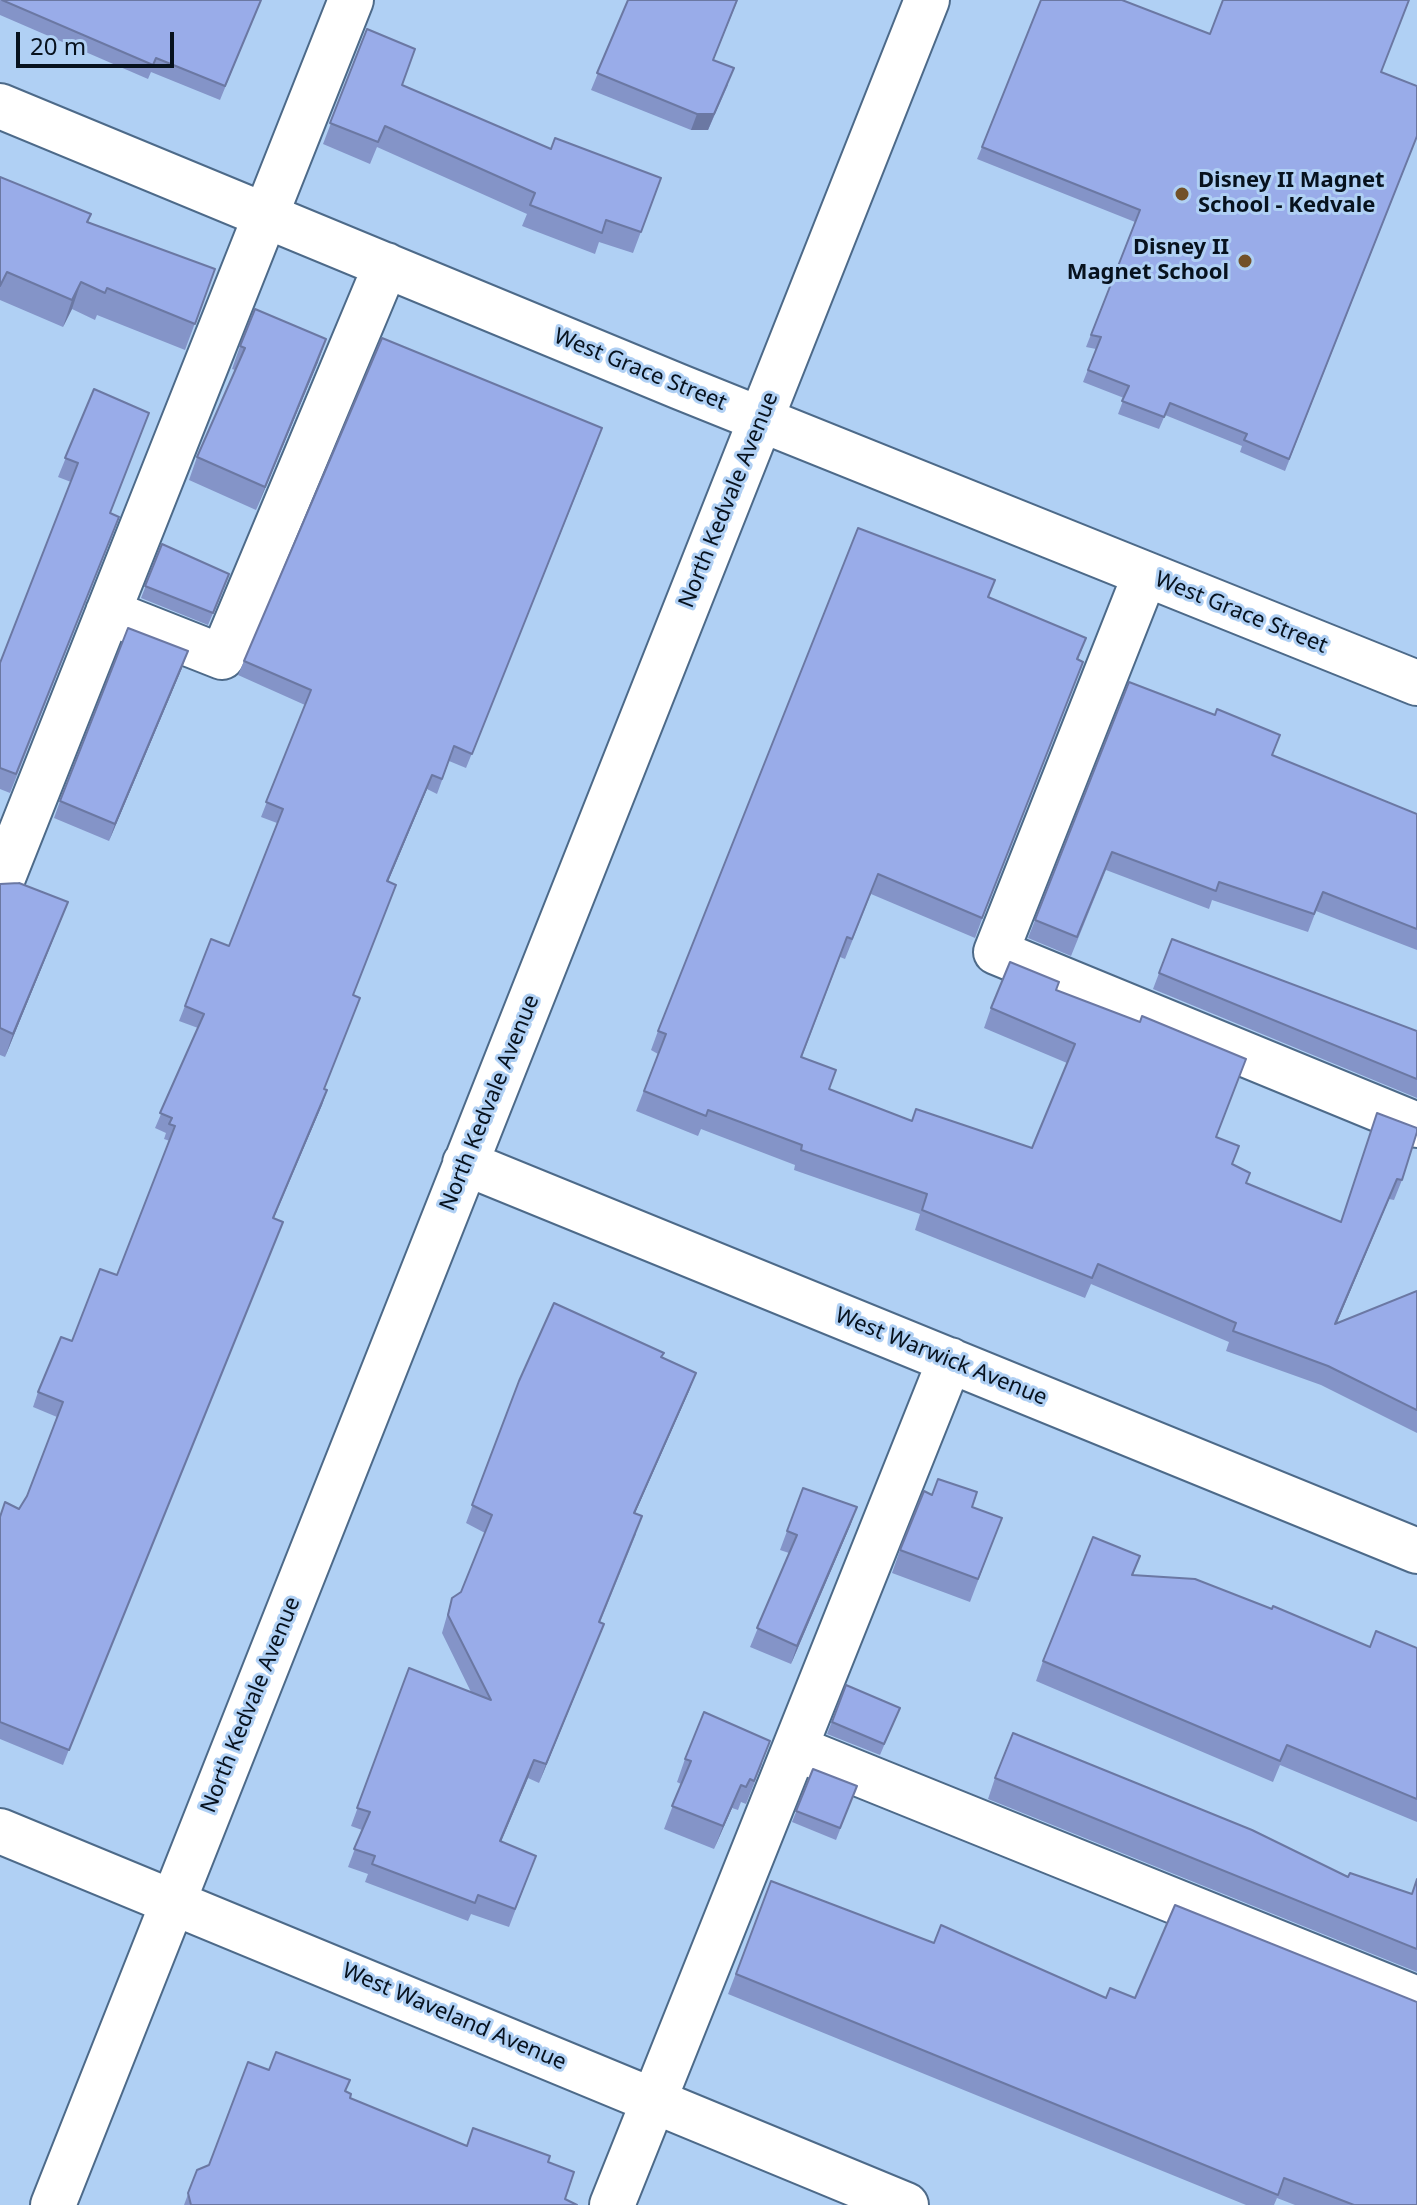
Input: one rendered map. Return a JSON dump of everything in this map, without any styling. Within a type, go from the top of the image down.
[{"type":"street","points":[[0,885],[351,0]]},
{"type":"street","name":"North Kedvale Avenue","points":[[53,2205],[927,0]]},
{"type":"street","name":"West Grace Street","points":[[0,106],[761,419],[1417,683]]},
{"type":"street","points":[[108,612],[222,657],[386,265]]},
{"type":"street","points":[[1145,575],[996,952],[1417,1125]]},
{"type":"street","name":"West Warwick Avenue","points":[[465,1163],[1417,1551]]},
{"type":"street","points":[[612,2205],[950,1360]]},
{"type":"street","points":[[795,1748],[1417,1999]]},
{"type":"street","name":"West Waveland Avenue","points":[[0,1831],[906,2205]]},
{"type":"building","points":[[2,0],[261,0],[225,86],[156,58],[153,65]]},
{"type":"building","points":[[628,0],[737,0],[713,60],[734,68],[714,114],[697,114],[597,73]]},
{"type":"building","name":"Disney II Magnet School","points":[[1041,0],[1122,0],[1210,34],[1223,0],[1409,0],[1381,72],[1417,86],[1417,136],[1289,459],[1244,440],[1247,434],[1170,403],[1164,417],[1122,401],[1129,386],[1088,370],[1101,337],[1091,335],[1140,210],[982,147]]},
{"type":"building","points":[[367,29],[415,49],[402,85],[551,149],[555,138],[661,178],[641,232],[606,220],[602,233],[530,205],[535,193],[385,126],[378,142],[330,123]]},
{"type":"building","points":[[0,177],[91,214],[87,222],[215,269],[195,324],[107,288],[105,293],[81,282],[72,300],[7,272],[0,286]]},
{"type":"building","points":[[255,309],[326,339],[265,487],[197,457],[245,348],[240,346]]},
{"type":"building","points":[[382,338],[602,428],[472,754],[454,746],[442,779],[432,775],[387,881],[396,885],[353,995],[360,998],[324,1089],[327,1090],[273,1218],[283,1222],[69,1750],[0,1722],[0,1517],[5,1502],[19,1509],[27,1496],[63,1402],[38,1392],[61,1337],[72,1341],[100,1269],[117,1275],[175,1126],[169,1124],[172,1118],[160,1113],[204,1014],[185,1006],[211,939],[229,946],[283,809],[266,802],[311,690],[244,661]]},
{"type":"building","points":[[94,389],[149,413],[110,513],[119,517],[16,774],[0,768],[0,663],[78,463],[65,458]]},
{"type":"building","points":[[858,528],[995,580],[988,597],[1086,638],[1077,659],[1083,662],[982,918],[878,874],[852,939],[847,937],[801,1057],[836,1070],[829,1089],[912,1121],[916,1109],[1032,1148],[1075,1044],[991,1008],[1010,962],[1059,982],[1056,990],[1140,1022],[1142,1016],[1246,1059],[1216,1137],[1239,1146],[1232,1164],[1250,1173],[1246,1183],[1341,1222],[1377,1113],[1417,1128],[1402,1180],[1397,1179],[1335,1324],[1417,1291],[1417,1410],[1328,1366],[1233,1331],[1236,1323],[1098,1264],[1092,1278],[922,1210],[927,1194],[801,1150],[802,1145],[708,1110],[706,1116],[644,1091],[666,1034],[658,1031]]},
{"type":"building","points":[[162,544],[229,574],[213,613],[145,586]]},
{"type":"building","points":[[128,628],[188,651],[115,824],[60,801]]},
{"type":"building","points":[[1129,682],[1215,715],[1217,709],[1280,735],[1272,755],[1417,814],[1417,929],[1323,892],[1314,914],[1219,882],[1216,891],[1112,852],[1077,937],[1035,920]]},
{"type":"building","points":[[19,883],[68,902],[13,1034],[0,1028],[0,884]]},
{"type":"building","points":[[1172,939],[1417,1031],[1417,1079],[1159,973]]},
{"type":"building","points":[[554,1303],[664,1353],[661,1357],[696,1373],[634,1513],[642,1516],[599,1622],[604,1624],[546,1764],[534,1760],[500,1841],[536,1856],[515,1909],[478,1895],[475,1903],[372,1864],[375,1856],[354,1849],[370,1812],[357,1808],[409,1668],[491,1700],[448,1615],[452,1598],[461,1592],[492,1515],[472,1505],[519,1381]]},
{"type":"building","points":[[938,1479],[977,1492],[972,1507],[1002,1518],[978,1579],[900,1550],[924,1491],[932,1495]]},
{"type":"building","points":[[803,1488],[857,1507],[797,1646],[757,1628],[797,1535],[787,1531]]},
{"type":"building","points":[[1093,1537],[1140,1556],[1132,1575],[1195,1579],[1272,1609],[1273,1606],[1370,1647],[1376,1631],[1417,1648],[1417,1799],[1287,1745],[1280,1761],[1043,1661]]},
{"type":"building","points":[[846,1685],[900,1708],[884,1744],[832,1722]]},
{"type":"building","points":[[704,1712],[770,1741],[754,1781],[750,1779],[746,1787],[741,1785],[723,1826],[672,1806],[691,1761],[685,1759]]},
{"type":"building","points":[[1013,1733],[1252,1830],[1348,1877],[1350,1873],[1412,1894],[1417,1879],[1417,1949],[995,1778]]},
{"type":"building","points":[[813,1769],[857,1786],[840,1828],[796,1811]]},
{"type":"building","points":[[771,1881],[934,1943],[941,1925],[1106,1998],[1110,1988],[1135,1998],[1175,1905],[1417,2002],[1417,2205],[1354,2205],[1284,2178],[1278,2195],[736,1974]]},
{"type":"building","points":[[276,2052],[350,2080],[345,2091],[351,2094],[350,2098],[467,2146],[473,2128],[550,2156],[548,2162],[574,2172],[565,2199],[577,2205],[191,2205],[188,2193],[197,2170],[209,2165],[248,2062],[269,2070]]},
{"type":"place","name":"Disney II Magnet School - Kedvale","points":[[1182,194]]},
{"type":"place","name":"Disney II Magnet School","points":[[1245,261]]}]
